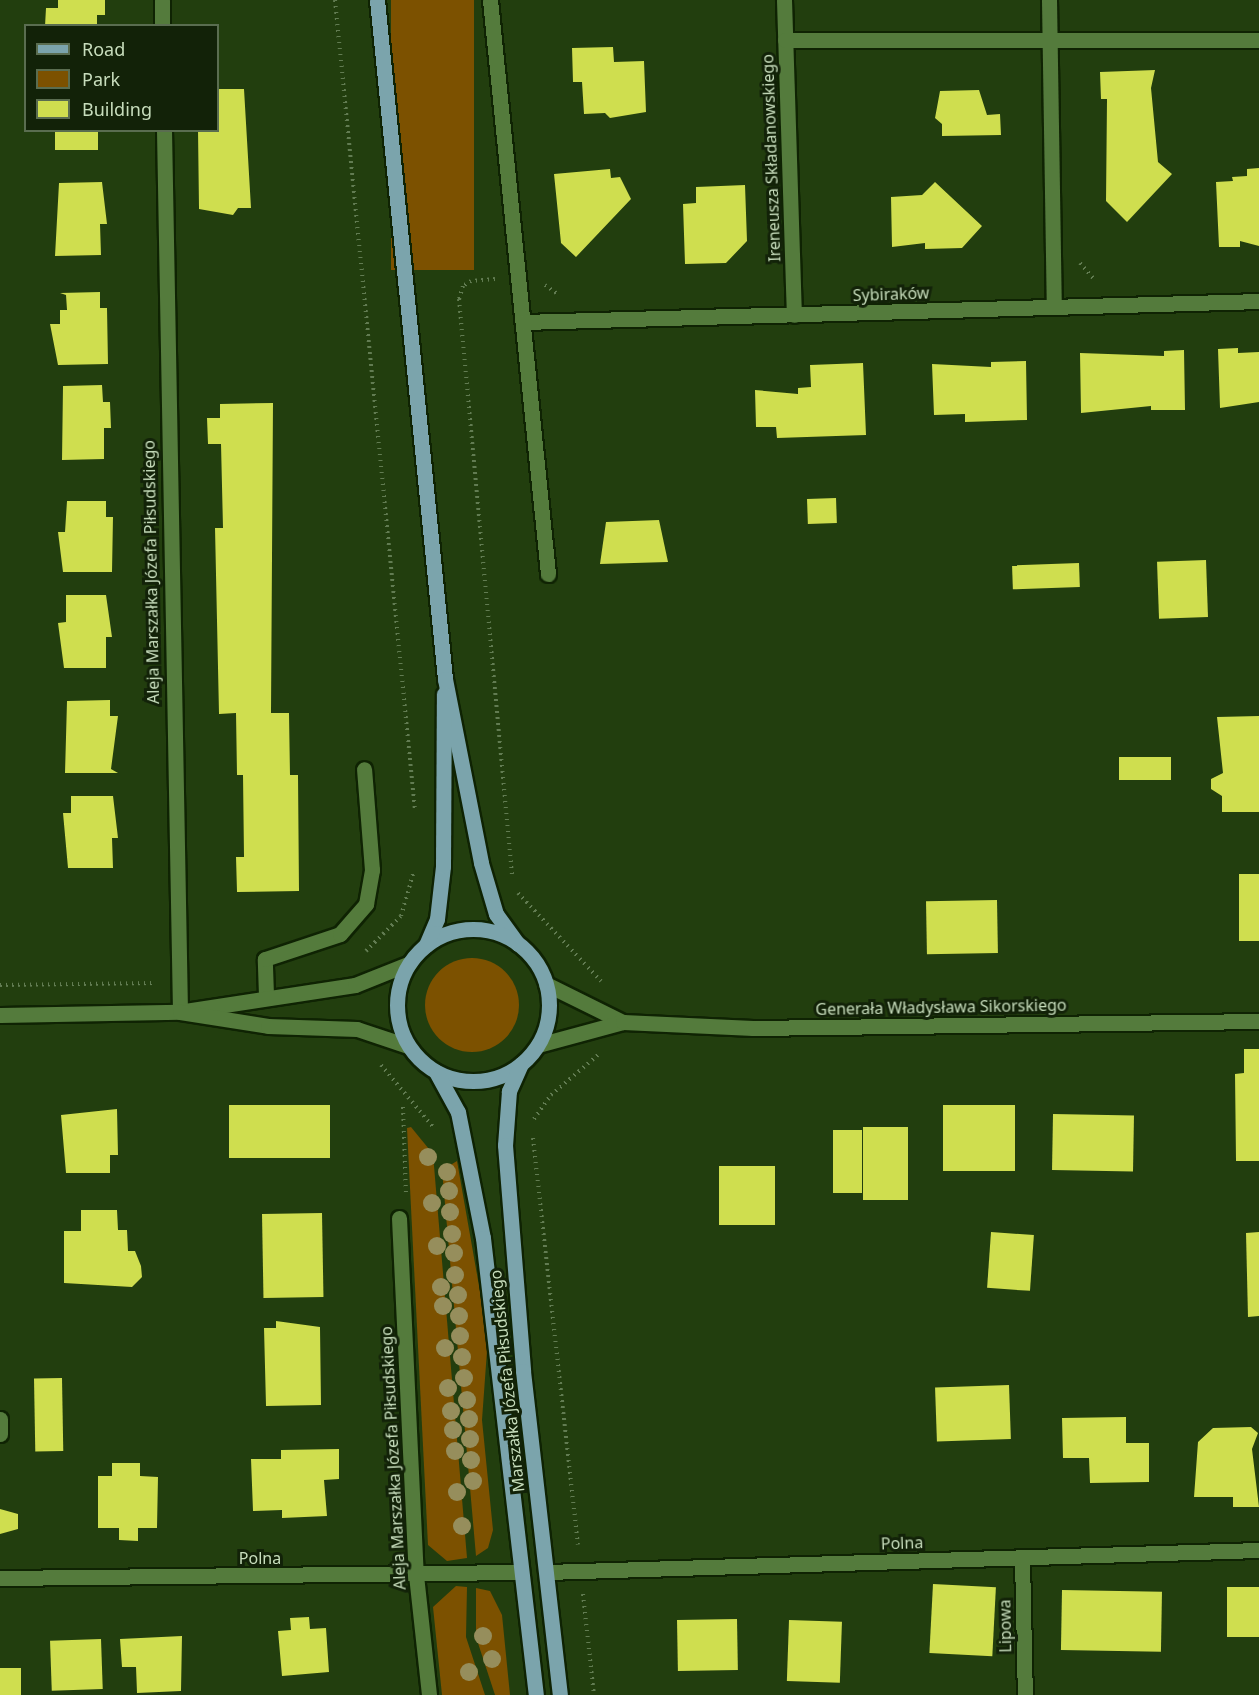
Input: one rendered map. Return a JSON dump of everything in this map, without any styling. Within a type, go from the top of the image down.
[{"type":"main road","points":[[377,0],[445,679],[481,863],[496,914],[546,984],[548,1015],[538,1045],[521,1064],[480,1081],[436,1072],[408,1046],[397,1004],[410,963],[426,945],[437,919],[443,866],[445,679]]},
{"type":"main road","points":[[426,945],[472,929],[518,944]]},
{"type":"main road","name":"Marszałka Józefa Piłsudskiego","points":[[521,1064],[509,1091],[505,1144],[521,1348],[560,1695]]},
{"type":"main road","name":"Marszałka Józefa Piłsudskiego","points":[[436,1072],[458,1112],[483,1238],[536,1695]]},
{"type":"street","points":[[162,0],[162,24]]},
{"type":"street","points":[[490,0],[548,574]]},
{"type":"street","name":"Ireneusza Składanowskiego","points":[[783,0],[794,315]]},
{"type":"street","points":[[1048,0],[1054,307]]},
{"type":"street","points":[[785,40],[1259,40]]},
{"type":"street","name":"Aleja Marszałka Józefa Piłsudskiego","points":[[164,132],[180,1012]]},
{"type":"street","name":"Sybiraków","points":[[523,322],[1259,301]]},
{"type":"street","points":[[266,995],[265,958],[340,934],[366,904],[372,870],[364,769]]},
{"type":"street","points":[[0,1015],[180,1012],[266,995],[355,985],[410,963]]},
{"type":"street","name":"Generała Władysława Sikorskiego","points":[[546,984],[623,1022]]},
{"type":"street","points":[[180,1012],[258,1025],[357,1029],[408,1046]]},
{"type":"street","name":"Generała Władysława Sikorskiego","points":[[538,1045],[623,1022],[753,1028],[1259,1021]]},
{"type":"street","name":"Aleja Marszałka Józefa Piłsudskiego","points":[[399,1218],[416,1575],[429,1695]]},
{"type":"street","points":[[0,1419],[0,1434]]},
{"type":"street","name":"Polna","points":[[547,1572],[1259,1550]]},
{"type":"street","name":"Lipowa","points":[[1022,1557],[1025,1695]]},
{"type":"street","name":"Polna","points":[[0,1578],[521,1572]]},
{"type":"path","points":[[335,0],[416,819]]},
{"type":"path","points":[[518,277],[471,281],[463,286],[459,299],[513,840],[513,884],[602,983],[605,993]]},
{"type":"path","points":[[363,953],[400,916],[415,865]]},
{"type":"path","points":[[0,985],[157,983]]},
{"type":"path","points":[[532,1125],[550,1095],[594,1061],[601,1047]]},
{"type":"path","points":[[375,1060],[442,1133]]},
{"type":"path","points":[[399,1218],[406,1208],[403,1107]]},
{"type":"path","points":[[533,1133],[594,1695]]},
{"type":"green space","points":[[391,0],[474,0],[474,270],[391,270]]},
{"type":"green space","points":[[472,958],[490,962],[505,972],[515,987],[519,1005],[515,1023],[505,1038],[490,1048],[472,1052],[454,1048],[439,1038],[429,1023],[425,1005],[429,987],[439,972],[454,962]]},
{"type":"green space","points":[[411,1127],[433,1154],[467,1558],[447,1561],[428,1545],[407,1128]]},
{"type":"green space","points":[[457,1161],[488,1337],[482,1420],[493,1530],[488,1548],[476,1556],[442,1170]]},
{"type":"green space","points":[[456,1586],[467,1587],[466,1637],[485,1695],[442,1695],[433,1607]]},
{"type":"green space","points":[[476,1588],[490,1591],[502,1615],[510,1695],[495,1695],[476,1637]]},
{"type":"building","points":[[58,0],[105,0],[105,15],[97,15],[97,24],[45,24],[46,8],[58,8]]},
{"type":"building","points":[[613,47],[614,62],[644,61],[646,112],[610,118],[605,113],[584,114],[582,82],[573,82],[572,48]]},
{"type":"building","points":[[1155,70],[1151,88],[1158,162],[1172,174],[1127,222],[1106,201],[1107,99],[1101,99],[1100,72]]},
{"type":"building","points":[[219,89],[244,89],[251,208],[238,208],[233,215],[199,209],[198,132],[219,132]]},
{"type":"building","points":[[979,90],[987,115],[1000,114],[1001,135],[942,136],[942,124],[935,118],[940,91]]},
{"type":"building","points":[[55,132],[98,132],[98,150],[55,150]]},
{"type":"building","points":[[1259,168],[1259,246],[1240,241],[1240,247],[1219,247],[1216,182],[1233,181],[1232,177],[1247,176],[1247,169]]},
{"type":"building","points":[[610,169],[611,178],[620,177],[631,199],[576,257],[561,243],[554,174]]},
{"type":"building","points":[[102,182],[107,224],[100,224],[101,255],[55,256],[59,183]]},
{"type":"building","points":[[935,182],[982,226],[962,248],[925,249],[925,243],[892,247],[891,197],[922,195]]},
{"type":"building","points":[[745,185],[747,241],[726,263],[685,264],[683,204],[696,203],[696,187]]},
{"type":"building","points":[[100,292],[100,308],[107,308],[108,364],[58,365],[50,324],[60,324],[60,310],[67,310],[66,295],[60,293]]},
{"type":"building","points":[[1238,348],[1238,353],[1259,352],[1259,402],[1220,408],[1218,349]]},
{"type":"building","points":[[1184,350],[1185,410],[1151,410],[1151,406],[1081,413],[1080,353],[1164,356],[1164,351]]},
{"type":"building","points":[[1026,361],[1027,420],[965,422],[965,414],[934,415],[932,364],[991,367],[991,362]]},
{"type":"building","points":[[863,363],[866,435],[777,438],[776,427],[756,427],[755,390],[798,394],[798,388],[811,387],[810,365]]},
{"type":"building","points":[[102,385],[103,402],[110,402],[111,428],[104,428],[104,459],[62,460],[63,386]]},
{"type":"building","points":[[273,403],[271,713],[289,713],[290,775],[298,775],[299,891],[237,892],[236,857],[244,857],[243,775],[237,775],[236,713],[219,714],[215,528],[223,528],[221,444],[208,444],[207,418],[220,418],[220,404]]},
{"type":"building","points":[[836,498],[837,523],[808,524],[807,499]]},
{"type":"building","points":[[67,501],[106,501],[106,517],[113,517],[112,572],[63,572],[58,532],[65,532]]},
{"type":"building","points":[[659,520],[668,562],[600,564],[606,522]]},
{"type":"building","points":[[1206,560],[1208,617],[1159,619],[1157,562]]},
{"type":"building","points":[[1079,563],[1080,587],[1013,589],[1012,565]]},
{"type":"building","points":[[66,595],[106,595],[112,637],[106,637],[106,668],[64,668],[58,623],[66,622]]},
{"type":"building","points":[[110,700],[110,716],[118,716],[111,769],[118,773],[65,773],[67,701]]},
{"type":"building","points":[[1259,716],[1259,812],[1222,812],[1222,796],[1211,789],[1211,779],[1223,773],[1217,717]]},
{"type":"building","points":[[1119,757],[1171,757],[1171,780],[1119,780]]},
{"type":"building","points":[[71,796],[113,796],[118,838],[112,838],[113,868],[68,868],[63,813],[71,813]]},
{"type":"building","points":[[1239,874],[1259,874],[1259,941],[1239,941]]},
{"type":"building","points":[[997,900],[998,953],[927,954],[926,901]]},
{"type":"building","points":[[1244,1049],[1259,1049],[1259,1161],[1236,1161],[1235,1074],[1244,1073]]},
{"type":"building","points":[[229,1105],[330,1105],[330,1158],[229,1158]]},
{"type":"building","points":[[943,1105],[1015,1105],[1015,1171],[943,1171]]},
{"type":"building","points":[[117,1109],[118,1155],[110,1155],[110,1173],[66,1173],[61,1115]]},
{"type":"building","points":[[1053,1114],[1134,1115],[1133,1171],[1052,1170]]},
{"type":"building","points":[[863,1127],[908,1127],[908,1200],[863,1200]]},
{"type":"building","points":[[833,1130],[862,1130],[862,1193],[833,1193]]},
{"type":"building","points":[[719,1166],[775,1166],[775,1225],[719,1225]]},
{"type":"building","points":[[81,1210],[117,1210],[118,1230],[127,1230],[128,1251],[135,1251],[141,1266],[142,1277],[132,1287],[64,1283],[64,1231],[81,1231]]},
{"type":"building","points":[[322,1213],[323,1297],[263,1298],[262,1214]]},
{"type":"building","points":[[991,1232],[1034,1235],[1030,1291],[987,1288]]},
{"type":"building","points":[[1259,1232],[1259,1316],[1248,1317],[1246,1233]]},
{"type":"building","points":[[276,1321],[320,1327],[321,1405],[266,1406],[264,1328],[276,1328]]},
{"type":"building","points":[[34,1378],[62,1378],[63,1451],[35,1451]]},
{"type":"building","points":[[1009,1385],[1011,1439],[937,1442],[935,1388]]},
{"type":"building","points":[[1126,1417],[1126,1443],[1149,1443],[1149,1482],[1090,1483],[1089,1458],[1063,1458],[1062,1418]]},
{"type":"building","points":[[1251,1427],[1258,1433],[1252,1449],[1259,1507],[1233,1507],[1233,1497],[1194,1497],[1198,1442],[1213,1428]]},
{"type":"building","points":[[339,1449],[339,1479],[324,1480],[327,1516],[282,1518],[282,1510],[253,1511],[251,1459],[281,1459],[281,1450]]},
{"type":"building","points":[[112,1463],[140,1463],[140,1476],[158,1477],[157,1528],[138,1528],[138,1541],[119,1540],[119,1528],[98,1528],[98,1476],[112,1476]]},
{"type":"building","points":[[0,1509],[18,1514],[18,1529],[0,1534]]},
{"type":"building","points":[[933,1584],[996,1587],[992,1656],[929,1653]]},
{"type":"building","points":[[1227,1587],[1259,1587],[1259,1637],[1227,1637]]},
{"type":"building","points":[[1062,1590],[1162,1592],[1161,1652],[1061,1650]]},
{"type":"building","points":[[309,1617],[310,1629],[326,1628],[329,1672],[282,1676],[278,1631],[291,1630],[290,1618]]},
{"type":"building","points":[[737,1619],[738,1670],[678,1671],[677,1620]]},
{"type":"building","points":[[789,1620],[842,1622],[840,1683],[787,1681]]},
{"type":"building","points":[[182,1636],[181,1691],[137,1693],[136,1667],[122,1667],[120,1639]]},
{"type":"building","points":[[101,1639],[103,1689],[52,1691],[50,1641]]},
{"type":"building","points":[[0,1668],[21,1668],[21,1695],[0,1695]]}]
